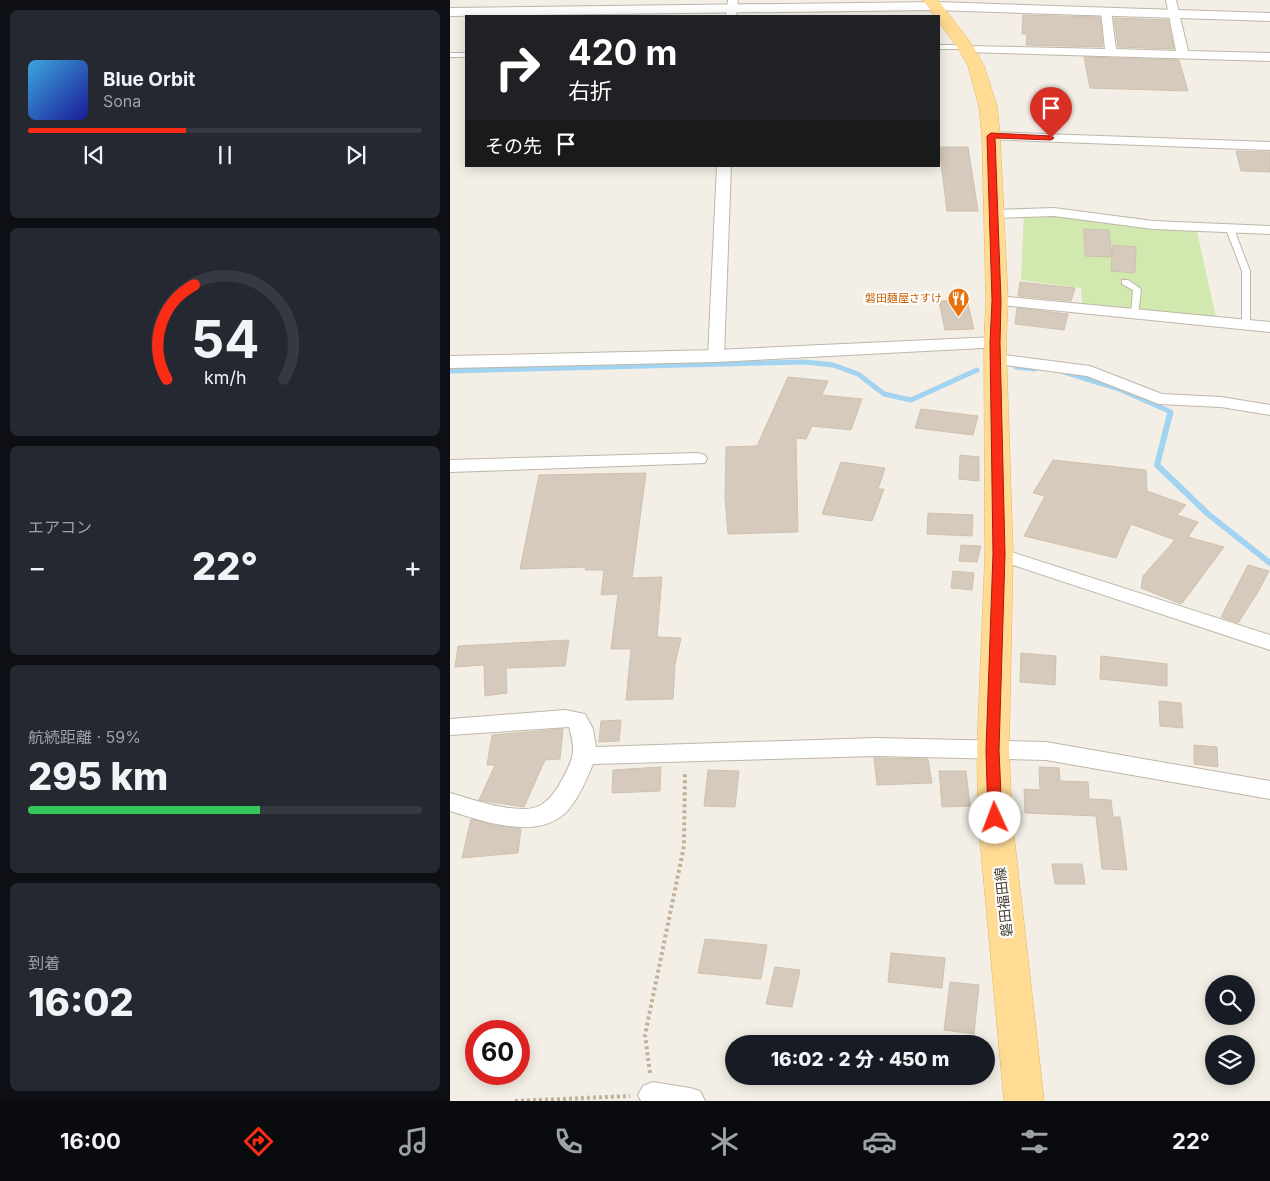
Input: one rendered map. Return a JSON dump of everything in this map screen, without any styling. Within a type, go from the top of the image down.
[{"type":"main road","name":"磐田福田線","points":[[933,3],[939,15]]},
{"type":"main road","name":"磐田福田線","points":[[940,16],[957,48],[976,66],[983,87],[991,136],[997,301],[995,351],[999,554],[993,750],[995,818],[1024,1101]]},
{"type":"street","points":[[450,12],[933,3],[1106,10],[1172,6],[1270,16]]},
{"type":"street","points":[[1172,6],[1183,55]]},
{"type":"street","points":[[1106,10],[1111,53]]},
{"type":"street","points":[[957,48],[1270,57]]},
{"type":"street","points":[[991,136],[1270,146]]},
{"type":"street","points":[[716,356],[724,167]]},
{"type":"street","points":[[993,214],[1054,212],[1153,225],[1270,230]]},
{"type":"street","points":[[997,301],[1270,327]]},
{"type":"street","points":[[450,362],[995,351],[1090,371],[1159,399],[1221,402],[1270,410]]},
{"type":"street","points":[[450,466],[698,459]]},
{"type":"street","points":[[999,554],[1270,643]]},
{"type":"street","points":[[450,727],[566,718],[577,720],[581,729],[586,756],[563,800],[549,812],[529,819],[483,812],[450,802]]},
{"type":"street","points":[[586,756],[875,747],[1046,752],[1270,790]]},
{"type":"street","points":[[653,1096],[690,1101]]},
{"type":"lane","points":[[450,55],[465,55]]},
{"type":"lane","points":[[1230,229],[1246,272],[1246,325]]},
{"type":"lane","points":[[1125,282],[1137,289],[1136,314]]},
{"type":"path","points":[[515,1101],[653,1096],[645,1035],[684,846],[686,752]]},
{"type":"green space","points":[[1024,213],[1196,227],[1217,322],[1082,305],[1081,288],[1021,280]]},
{"type":"building","points":[[1023,15],[1100,17],[1103,47],[1026,45],[1027,34],[1022,34]]},
{"type":"building","points":[[1114,18],[1168,20],[1174,49],[1118,47]]},
{"type":"building","points":[[1084,57],[1179,60],[1188,91],[1090,88]]},
{"type":"building","points":[[940,147],[968,147],[978,211],[947,211]]},
{"type":"building","points":[[1236,151],[1270,152],[1270,172],[1241,171]]},
{"type":"building","points":[[1084,229],[1109,230],[1112,257],[1085,256]]},
{"type":"building","points":[[1113,245],[1136,247],[1135,273],[1111,271]]},
{"type":"building","points":[[1020,282],[1075,288],[1071,301],[1018,296]]},
{"type":"building","points":[[967,300],[974,329],[945,330],[939,301]]},
{"type":"building","points":[[1017,308],[1068,314],[1064,330],[1015,324]]},
{"type":"building","points":[[788,377],[828,381],[822,395],[862,399],[851,430],[812,426],[806,439],[796,438],[798,532],[728,534],[725,498],[726,447],[757,446]]},
{"type":"building","points":[[921,409],[978,416],[973,435],[915,428]]},
{"type":"building","points":[[960,455],[979,457],[979,481],[959,479]]},
{"type":"building","points":[[1053,460],[1146,470],[1147,491],[1186,505],[1177,515],[1198,522],[1188,537],[1224,547],[1181,604],[1141,588],[1143,576],[1175,540],[1131,524],[1116,558],[1024,536],[1045,496],[1033,493]]},
{"type":"building","points":[[841,462],[885,468],[878,489],[884,489],[872,521],[822,514]]},
{"type":"building","points":[[646,473],[632,578],[662,577],[657,637],[681,638],[675,664],[673,699],[626,700],[631,649],[611,649],[618,594],[601,595],[604,570],[585,570],[586,567],[520,569],[539,475]]},
{"type":"building","points":[[928,513],[973,515],[972,536],[927,534]]},
{"type":"building","points":[[961,545],[981,546],[977,562],[959,561]]},
{"type":"building","points":[[1248,565],[1269,571],[1238,623],[1221,617]]},
{"type":"building","points":[[953,571],[974,573],[972,590],[951,588]]},
{"type":"building","points":[[569,640],[565,666],[506,668],[507,693],[485,696],[484,665],[455,667],[458,646]]},
{"type":"building","points":[[1021,653],[1056,656],[1055,685],[1020,682]]},
{"type":"building","points":[[1101,656],[1167,664],[1167,686],[1100,679]]},
{"type":"building","points":[[1159,701],[1181,703],[1183,728],[1160,726]]},
{"type":"building","points":[[621,720],[619,741],[599,742],[601,721]]},
{"type":"building","points":[[563,729],[560,759],[545,760],[524,807],[479,800],[495,765],[487,765],[492,735]]},
{"type":"building","points":[[1194,745],[1217,747],[1218,767],[1194,764]]},
{"type":"building","points":[[874,758],[928,759],[932,783],[877,785]]},
{"type":"building","points":[[661,767],[660,791],[612,793],[613,770]]},
{"type":"building","points":[[1039,767],[1059,768],[1060,781],[1088,782],[1089,799],[1111,800],[1113,817],[1120,817],[1127,870],[1102,869],[1096,816],[1025,813],[1024,789],[1040,790]]},
{"type":"building","points":[[708,770],[739,771],[735,807],[704,806]]},
{"type":"building","points":[[939,771],[966,771],[970,806],[942,807]]},
{"type":"building","points":[[471,819],[497,826],[521,829],[518,853],[462,858]]},
{"type":"building","points":[[1052,864],[1082,864],[1085,884],[1055,884]]},
{"type":"building","points":[[705,939],[767,945],[761,979],[698,973]]},
{"type":"building","points":[[891,953],[945,958],[942,988],[888,982]]},
{"type":"building","points":[[775,967],[800,970],[792,1007],[766,1004]]},
{"type":"building","points":[[950,982],[979,985],[974,1034],[944,1030]]},
{"type":"waterway","points":[[450,371],[805,362],[833,365],[858,374],[884,394],[911,400],[977,370]]},
{"type":"waterway","points":[[1016,367],[1035,369]]},
{"type":"waterway","points":[[1064,372],[1119,389],[1171,412],[1170,416]]},
{"type":"waterway","points":[[1170,414],[1157,465],[1208,514],[1270,563]]},
{"type":"place","name":"磐田麺屋さすけ","points":[[958,317]]},
{"type":"route","points":[[995,818],[993,750],[999,554],[995,343],[997,301],[991,136],[1051,138]]}]
